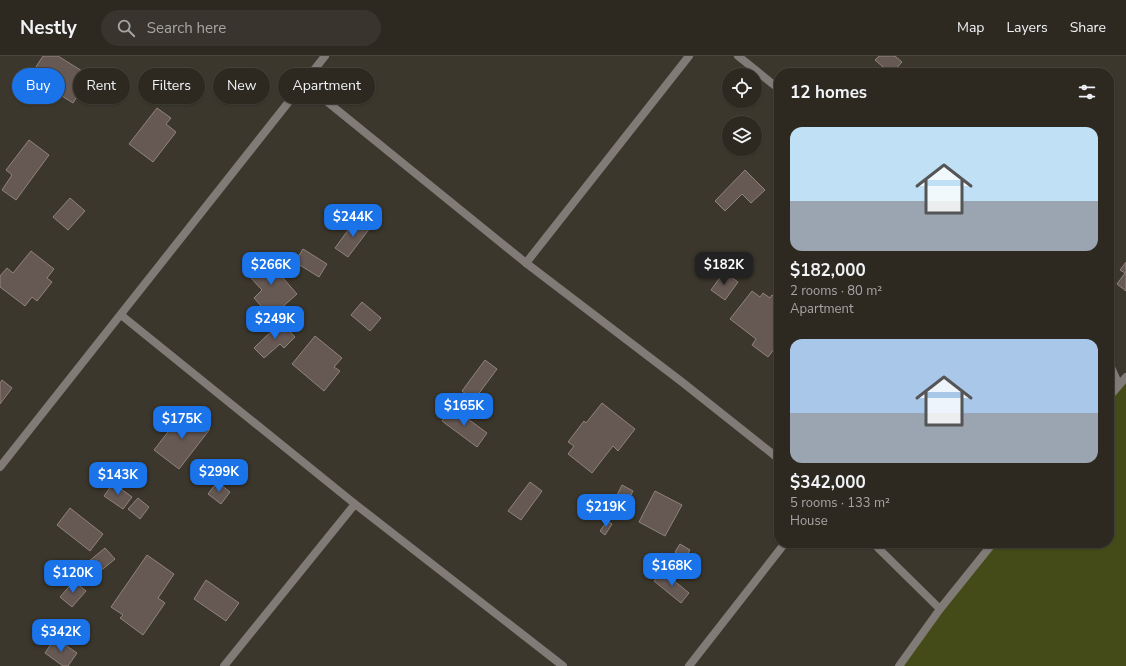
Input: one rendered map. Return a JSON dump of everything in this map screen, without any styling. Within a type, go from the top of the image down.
[{"type":"street","points":[[316,68],[325,56]]},
{"type":"street","points":[[526,263],[689,56]]},
{"type":"street","points":[[738,56],[774,85]]},
{"type":"street","points":[[0,466],[287,104]]},
{"type":"street","points":[[330,104],[526,263],[682,382],[774,455]]},
{"type":"street","points":[[121,314],[355,504],[563,666]]},
{"type":"street","points":[[1114,374],[1119,385]]},
{"type":"street","points":[[1114,391],[1126,377]]},
{"type":"street","points":[[224,666],[355,504]]},
{"type":"street","points":[[689,666],[781,548]]},
{"type":"street","points":[[878,548],[940,609]]},
{"type":"street","points":[[900,666],[940,609],[989,548]]},
{"type":"green space","points":[[1126,377],[1126,666],[899,666],[989,548],[1114,548],[1114,391]]},
{"type":"building","points":[[43,56],[58,56],[77,68],[73,68],[73,103],[65,98],[65,68],[35,68]]},
{"type":"building","points":[[879,56],[895,56],[902,62],[897,68],[884,68],[875,60]]},
{"type":"building","points":[[157,108],[171,118],[166,124],[176,132],[153,162],[129,144]]},
{"type":"building","points":[[29,140],[49,155],[16,200],[2,190],[12,175],[6,170]]},
{"type":"building","points":[[745,170],[765,190],[751,203],[742,194],[725,211],[715,201]]},
{"type":"building","points":[[70,198],[85,211],[68,230],[53,217]]},
{"type":"building","points":[[357,218],[370,228],[348,257],[335,248]]},
{"type":"building","points":[[303,249],[327,264],[319,277],[295,262]]},
{"type":"building","points":[[31,251],[54,269],[47,278],[52,282],[37,301],[32,297],[25,306],[0,287],[0,276],[7,268],[13,273]]},
{"type":"building","points":[[261,253],[297,294],[271,317],[254,298],[262,290],[250,277],[256,271],[249,263]]},
{"type":"building","points":[[1126,262],[1126,291],[1117,284],[1125,273],[1120,270]]},
{"type":"building","points":[[724,272],[738,282],[725,300],[711,290]]},
{"type":"building","points":[[752,291],[760,297],[763,293],[770,298],[772,295],[774,296],[774,349],[768,357],[752,345],[756,339],[730,319]]},
{"type":"building","points":[[362,302],[381,318],[370,331],[351,315]]},
{"type":"building","points":[[281,322],[295,337],[284,348],[280,344],[264,358],[254,348]]},
{"type":"building","points":[[315,336],[342,358],[334,367],[340,371],[324,391],[292,364]]},
{"type":"building","points":[[485,360],[497,369],[474,400],[462,391]]},
{"type":"building","points":[[2,380],[12,388],[0,404],[0,383]]},
{"type":"building","points":[[602,403],[635,429],[618,451],[613,446],[592,473],[568,454],[574,446],[568,442],[584,421],[586,423]]},
{"type":"building","points":[[452,407],[487,433],[477,447],[442,421]]},
{"type":"building","points":[[185,410],[210,429],[179,469],[154,450]]},
{"type":"building","points":[[217,482],[230,492],[221,504],[208,494]]},
{"type":"building","points":[[530,482],[542,491],[521,520],[508,511]]},
{"type":"building","points":[[113,483],[132,497],[123,509],[104,496]]},
{"type":"building","points":[[622,485],[633,491],[623,510],[612,505]]},
{"type":"building","points":[[655,491],[682,505],[665,536],[639,522]]},
{"type":"building","points":[[138,498],[149,507],[140,519],[128,509]]},
{"type":"building","points":[[70,508],[103,534],[90,551],[57,525]]},
{"type":"building","points":[[607,521],[612,524],[605,535],[600,531]]},
{"type":"building","points":[[680,544],[690,550],[685,558],[675,552]]},
{"type":"building","points":[[105,548],[115,559],[98,573],[88,562]]},
{"type":"building","points":[[147,555],[174,574],[158,598],[165,603],[143,635],[120,618],[123,615],[111,607]]},
{"type":"building","points":[[82,560],[96,575],[87,583],[73,568]]},
{"type":"building","points":[[662,571],[689,593],[681,603],[654,581]]},
{"type":"building","points":[[206,580],[239,603],[226,621],[194,599]]},
{"type":"building","points":[[74,581],[86,591],[72,607],[60,597]]},
{"type":"building","points":[[55,638],[77,653],[68,666],[63,666],[45,653]]}]
